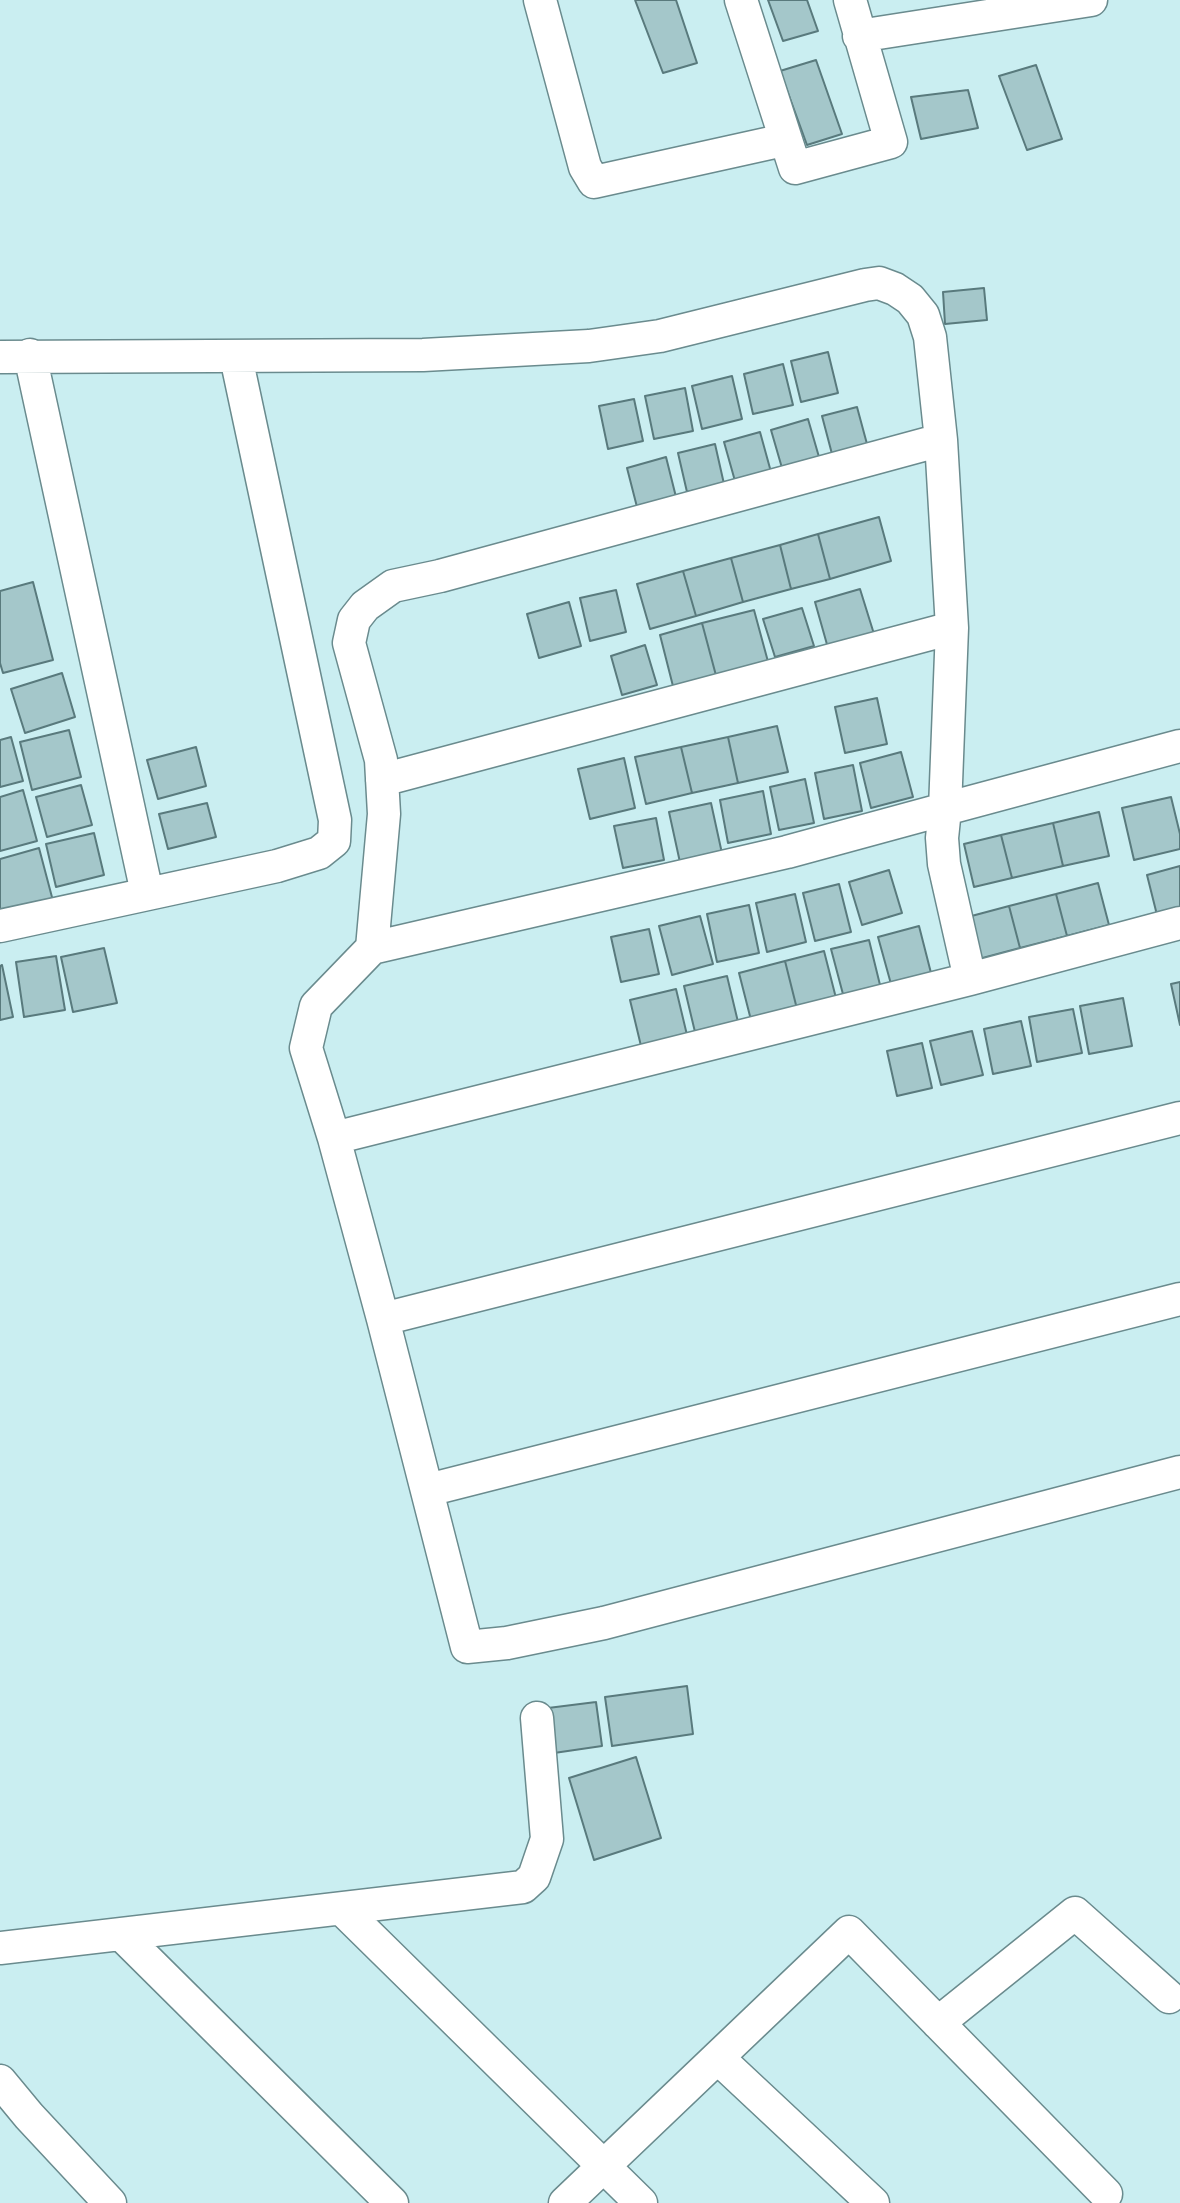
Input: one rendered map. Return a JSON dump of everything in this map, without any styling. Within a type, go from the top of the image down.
[{"type":"street","points":[[540,0],[585,167],[594,182],[784,140]]},
{"type":"street","points":[[741,0],[795,168],[891,142],[850,0]]},
{"type":"street","points":[[859,36],[1091,0]]},
{"type":"street","points":[[147,893],[15,356],[423,355],[589,346],[660,336],[879,283],[910,299],[923,315],[930,337],[941,440],[952,628],[942,838],[944,864],[970,979]]},
{"type":"street","points":[[0,926],[277,866],[319,853],[334,841],[336,832],[317,732],[236,357]]},
{"type":"street","points":[[372,948],[384,814],[381,760],[349,643],[354,620],[365,606],[393,586],[440,576],[941,440]]},
{"type":"street","points":[[382,780],[952,628]]},
{"type":"street","points":[[1180,746],[787,852],[372,948],[316,1006],[306,1048],[383,1319],[467,1647],[507,1643],[604,1623],[1180,1472]]},
{"type":"street","points":[[336,832],[380,846]]},
{"type":"street","points":[[334,1138],[970,979],[1180,923]]},
{"type":"street","points":[[383,1319],[1180,1118]]},
{"type":"street","points":[[428,1490],[1180,1299]]},
{"type":"street","points":[[0,1948],[523,1887],[534,1877],[547,1839],[537,1718]]},
{"type":"street","points":[[342,1909],[641,2203]]},
{"type":"street","points":[[938,2023],[1075,1913],[1169,1997]]},
{"type":"street","points":[[565,2203],[849,1932],[1106,2194]]},
{"type":"street","points":[[121,1934],[392,2203]]},
{"type":"street","points":[[718,2058],[873,2203]]},
{"type":"street","points":[[0,2081],[39,2128],[110,2203]]},
{"type":"building","points":[[635,0],[676,0],[697,63],[663,73]]},
{"type":"building","points":[[768,0],[807,0],[818,31],[783,41]]},
{"type":"building","points":[[816,60],[842,134],[807,145],[780,71]]},
{"type":"building","points":[[1036,65],[1062,139],[1027,150],[999,76]]},
{"type":"building","points":[[968,90],[978,128],[921,139],[911,97]]},
{"type":"building","points":[[984,288],[987,320],[945,324],[943,292]]},
{"type":"building","points":[[828,352],[838,393],[801,402],[791,361]]},
{"type":"building","points":[[783,364],[793,405],[753,414],[744,374]]},
{"type":"building","points":[[732,376],[742,419],[702,429],[692,386]]},
{"type":"building","points":[[685,388],[693,431],[654,439],[645,396]]},
{"type":"building","points":[[634,399],[643,441],[608,449],[599,406]]},
{"type":"building","points":[[857,407],[867,444],[832,454],[822,416]]},
{"type":"building","points":[[808,419],[819,457],[782,468],[771,430]]},
{"type":"building","points":[[760,432],[771,472],[735,481],[724,442]]},
{"type":"building","points":[[715,444],[724,484],[687,492],[678,453]]},
{"type":"building","points":[[666,457],[676,497],[637,507],[627,468]]},
{"type":"building","points":[[879,517],[891,561],[830,579],[818,534]]},
{"type":"building","points":[[818,534],[830,579],[791,589],[780,545]]},
{"type":"building","points":[[780,545],[791,589],[743,602],[731,558]]},
{"type":"building","points":[[731,558],[743,602],[696,616],[683,571]]},
{"type":"building","points":[[683,571],[696,616],[650,629],[637,584]]},
{"type":"building","points":[[33,582],[53,660],[3,673],[0,663],[0,591]]},
{"type":"building","points":[[860,589],[874,634],[828,648],[815,602]]},
{"type":"building","points":[[616,590],[626,632],[590,641],[580,598]]},
{"type":"building","points":[[569,602],[581,646],[539,658],[527,614]]},
{"type":"building","points":[[802,608],[814,646],[775,657],[763,619]]},
{"type":"building","points":[[754,610],[770,669],[718,683],[702,623]]},
{"type":"building","points":[[702,623],[718,683],[675,694],[660,635]]},
{"type":"building","points":[[645,645],[657,685],[622,695],[611,656]]},
{"type":"building","points":[[62,673],[75,717],[25,733],[11,689]]},
{"type":"building","points":[[877,698],[887,744],[845,753],[835,707]]},
{"type":"building","points":[[777,726],[788,772],[738,783],[728,737]]},
{"type":"building","points":[[69,730],[81,777],[32,790],[20,742]]},
{"type":"building","points":[[11,737],[23,781],[0,787],[0,740]]},
{"type":"building","points":[[728,737],[738,783],[692,793],[681,747]]},
{"type":"building","points":[[196,747],[206,786],[158,799],[147,760]]},
{"type":"building","points":[[681,747],[692,793],[646,804],[635,757]]},
{"type":"building","points":[[901,752],[913,797],[871,808],[860,763]]},
{"type":"building","points":[[624,758],[635,808],[590,819],[578,769]]},
{"type":"building","points":[[853,765],[862,811],[824,819],[815,773]]},
{"type":"building","points":[[805,779],[814,823],[779,830],[770,787]]},
{"type":"building","points":[[81,785],[92,825],[47,837],[36,797]]},
{"type":"building","points":[[23,790],[37,841],[0,851],[0,797]]},
{"type":"building","points":[[763,791],[771,834],[728,843],[720,800]]},
{"type":"building","points":[[1171,797],[1180,834],[1180,849],[1134,860],[1122,808]]},
{"type":"building","points":[[207,803],[216,837],[168,849],[159,814]]},
{"type":"building","points":[[711,803],[723,858],[681,867],[669,812]]},
{"type":"building","points":[[1099,812],[1109,856],[1063,866],[1053,823]]},
{"type":"building","points":[[656,818],[664,860],[623,868],[614,826]]},
{"type":"building","points":[[1053,823],[1063,866],[1012,878],[1001,835]]},
{"type":"building","points":[[94,833],[104,875],[56,887],[46,844]]},
{"type":"building","points":[[1001,835],[1012,878],[974,887],[964,844]]},
{"type":"building","points":[[39,848],[53,901],[0,916],[0,859]]},
{"type":"building","points":[[1180,866],[1180,913],[1158,919],[1147,875]]},
{"type":"building","points":[[889,870],[902,913],[862,925],[849,882]]},
{"type":"building","points":[[1098,883],[1109,925],[1067,936],[1056,894]]},
{"type":"building","points":[[839,884],[851,932],[815,941],[803,893]]},
{"type":"building","points":[[795,894],[806,942],[767,952],[756,903]]},
{"type":"building","points":[[1056,894],[1067,936],[1020,948],[1009,906]]},
{"type":"building","points":[[749,905],[759,953],[717,962],[707,914]]},
{"type":"building","points":[[1009,906],[1020,948],[975,960],[964,918]]},
{"type":"building","points":[[700,916],[713,964],[672,975],[659,926]]},
{"type":"building","points":[[919,926],[931,973],[891,984],[878,937]]},
{"type":"building","points":[[649,929],[659,974],[621,982],[611,937]]},
{"type":"building","points":[[869,940],[881,989],[844,998],[831,949]]},
{"type":"building","points":[[104,948],[117,1003],[73,1012],[61,957]]},
{"type":"building","points":[[824,951],[837,1002],[798,1013],[785,961]]},
{"type":"building","points":[[56,956],[65,1010],[24,1017],[16,962]]},
{"type":"building","points":[[785,961],[798,1013],[752,1024],[739,973]]},
{"type":"building","points":[[0,966],[13,1017],[0,1020]]},
{"type":"building","points":[[727,976],[738,1022],[695,1032],[684,986]]},
{"type":"building","points":[[1180,982],[1180,1025],[1171,984]]},
{"type":"building","points":[[676,989],[687,1035],[641,1046],[630,1000]]},
{"type":"building","points":[[1123,998],[1132,1046],[1089,1054],[1080,1006]]},
{"type":"building","points":[[1073,1009],[1082,1053],[1037,1062],[1029,1017]]},
{"type":"building","points":[[1021,1021],[1031,1066],[993,1074],[984,1029]]},
{"type":"building","points":[[972,1031],[983,1075],[941,1085],[930,1041]]},
{"type":"building","points":[[922,1043],[932,1088],[897,1096],[887,1051]]},
{"type":"building","points":[[687,1686],[693,1734],[612,1746],[605,1697]]},
{"type":"building","points":[[596,1702],[602,1746],[554,1753],[548,1708]]},
{"type":"building","points":[[636,1757],[661,1838],[594,1860],[569,1778]]}]
